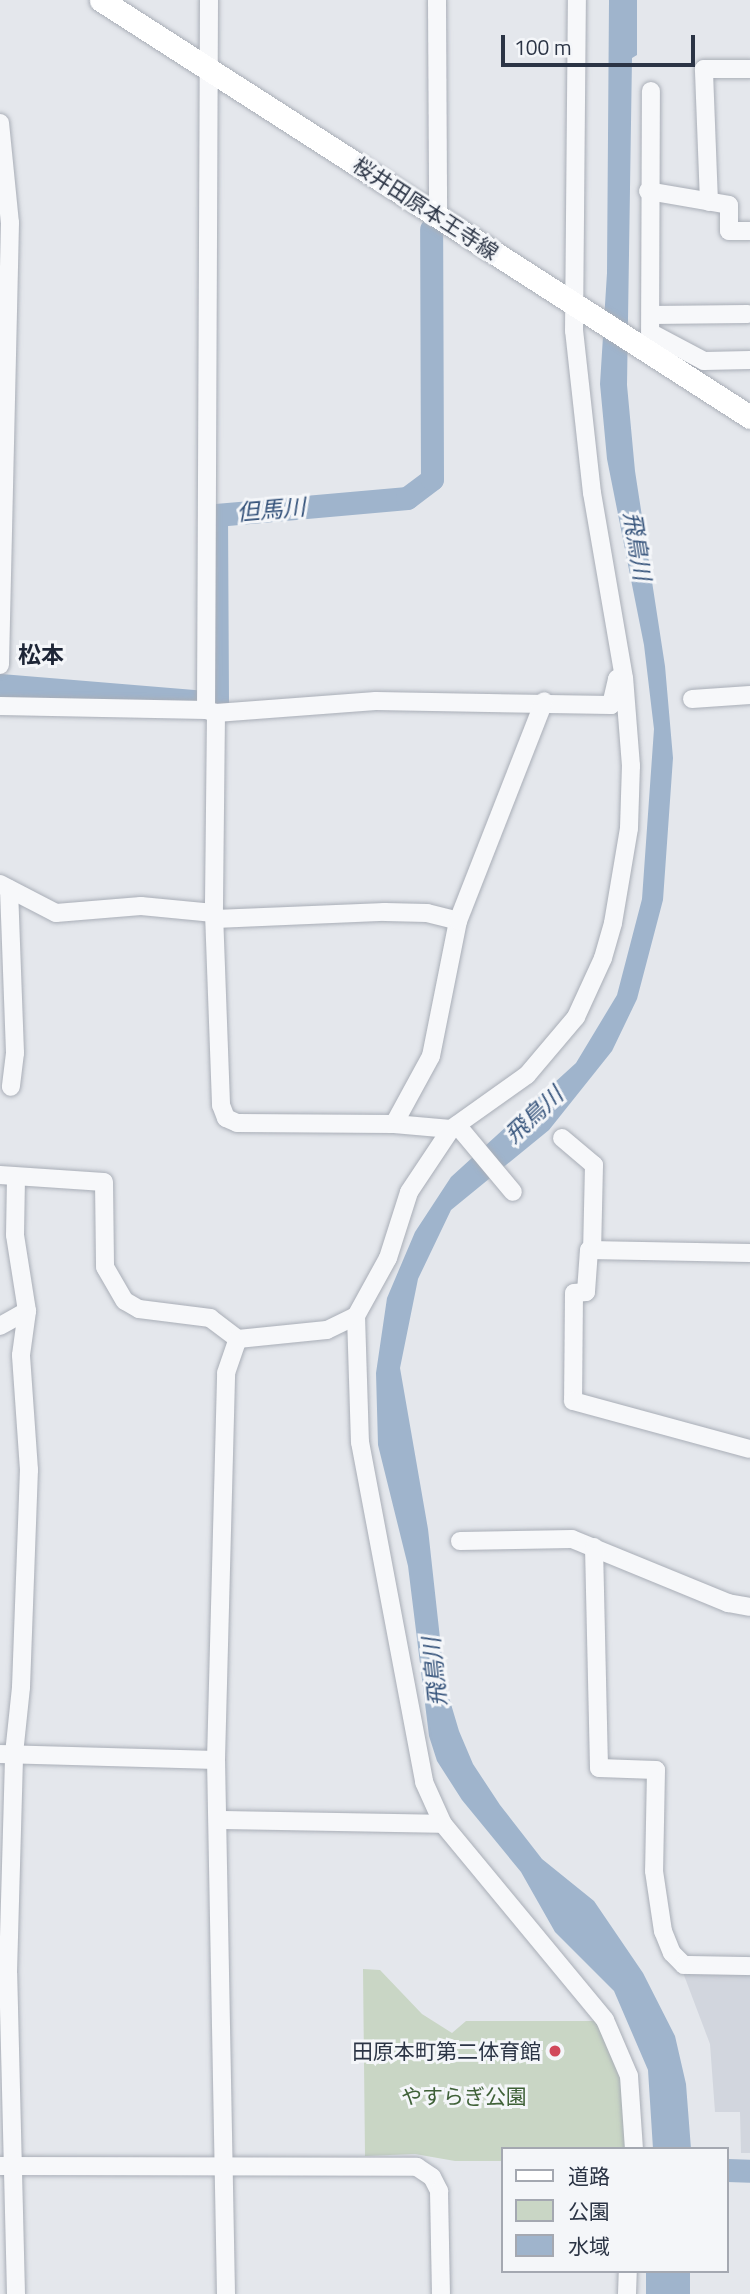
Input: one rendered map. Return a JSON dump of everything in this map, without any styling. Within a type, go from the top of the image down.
[{"type":"main road","name":"桜井田原本王寺線","points":[[101,0],[572,302],[651,346],[750,417]]},
{"type":"street","points":[[209,0],[206,65],[211,711],[214,916],[221,1105],[226,1118],[237,1123],[454,1127],[510,1189]]},
{"type":"street","points":[[438,0],[439,216]]},
{"type":"street","points":[[577,0],[572,302],[592,493],[624,678],[631,766],[629,828],[603,958],[576,1017],[555,1046],[527,1075],[454,1127],[409,1192],[388,1258],[356,1316],[360,1442],[410,1725],[424,1782],[443,1824],[605,2020],[629,2076],[634,2147]]},
{"type":"street","points":[[709,202],[704,69],[750,69]]},
{"type":"street","points":[[652,91],[648,191],[651,346],[704,361],[750,360]]},
{"type":"street","points":[[0,123],[10,223],[0,665]]},
{"type":"street","points":[[648,191],[729,205],[729,231],[750,231]]},
{"type":"street","points":[[651,315],[748,314]]},
{"type":"street","points":[[0,706],[211,711],[376,701],[544,701],[611,705],[617,679],[624,678]]},
{"type":"street","points":[[692,699],[750,695]]},
{"type":"street","points":[[394,1124],[431,1056],[458,921],[544,701]]},
{"type":"street","points":[[5,887],[56,914],[141,906],[214,916],[385,912],[427,913],[458,921]]},
{"type":"street","points":[[5,887],[15,1053],[11,1087]]},
{"type":"street","points":[[562,1138],[594,1165],[592,1251],[586,1292],[574,1293],[573,1401],[750,1449]]},
{"type":"street","points":[[16,2294],[7,2166],[7,1754],[21,1687],[29,1470],[21,1355],[27,1311],[8,1177],[104,1182],[106,1267],[125,1301],[139,1309],[210,1318],[238,1339],[327,1330],[356,1316]]},
{"type":"street","points":[[592,1251],[750,1253]]},
{"type":"street","points":[[0,1326],[27,1311]]},
{"type":"street","points":[[226,2294],[221,2163],[216,1760],[226,1373],[238,1339]]},
{"type":"street","points":[[460,1541],[572,1539],[728,1604],[750,1607]]},
{"type":"street","points":[[594,1547],[599,1768],[656,1770],[654,1871],[663,1931],[672,1953],[684,1965],[750,1966]]},
{"type":"street","points":[[7,1754],[216,1760]]},
{"type":"street","points":[[218,1819],[443,1824]]},
{"type":"street","points":[[7,2166],[221,2163],[424,2169],[439,2191],[441,2294]]},
{"type":"street","points":[[627,2294],[628,2273]]},
{"type":"shaded area","points":[[682,1970],[750,1970],[750,2153],[741,2153],[740,2112],[715,2112],[710,2044]]},
{"type":"green space","name":"やすらぎ公園","points":[[363,1969],[380,1970],[422,2014],[452,2033],[466,2021],[597,2021],[621,2080],[627,2147],[502,2147],[502,2161],[455,2161],[415,2154],[365,2156]]},
{"type":"water","name":"飛鳥川","points":[[609,0],[637,0],[637,55],[632,58],[627,385],[635,471],[665,666],[673,758],[663,900],[637,999],[612,1051],[549,1130],[451,1210],[418,1279],[400,1368],[428,1529],[445,1684],[459,1731],[473,1764],[500,1805],[542,1859],[594,1901],[643,1973],[675,2036],[686,2084],[691,2147],[653,2147],[648,2070],[614,1991],[555,1932],[521,1872],[462,1800],[437,1761],[429,1736],[408,1566],[378,1445],[376,1373],[387,1298],[415,1232],[451,1177],[576,1063],[617,995],[642,899],[654,729],[644,645],[607,459],[600,384],[607,273]]},
{"type":"water","points":[[646,2273],[690,2273],[690,2294],[646,2294]]},
{"type":"waterway","name":"但馬川","points":[[0,685],[217,703],[216,515],[407,498],[432,479],[431,229]]},
{"type":"waterway","points":[[729,2170],[750,2171]]},
{"type":"place","name":"田原本町第二体育館","points":[[555,2051]]},
{"type":"district","name":"松本","points":[[41,655]]}]
